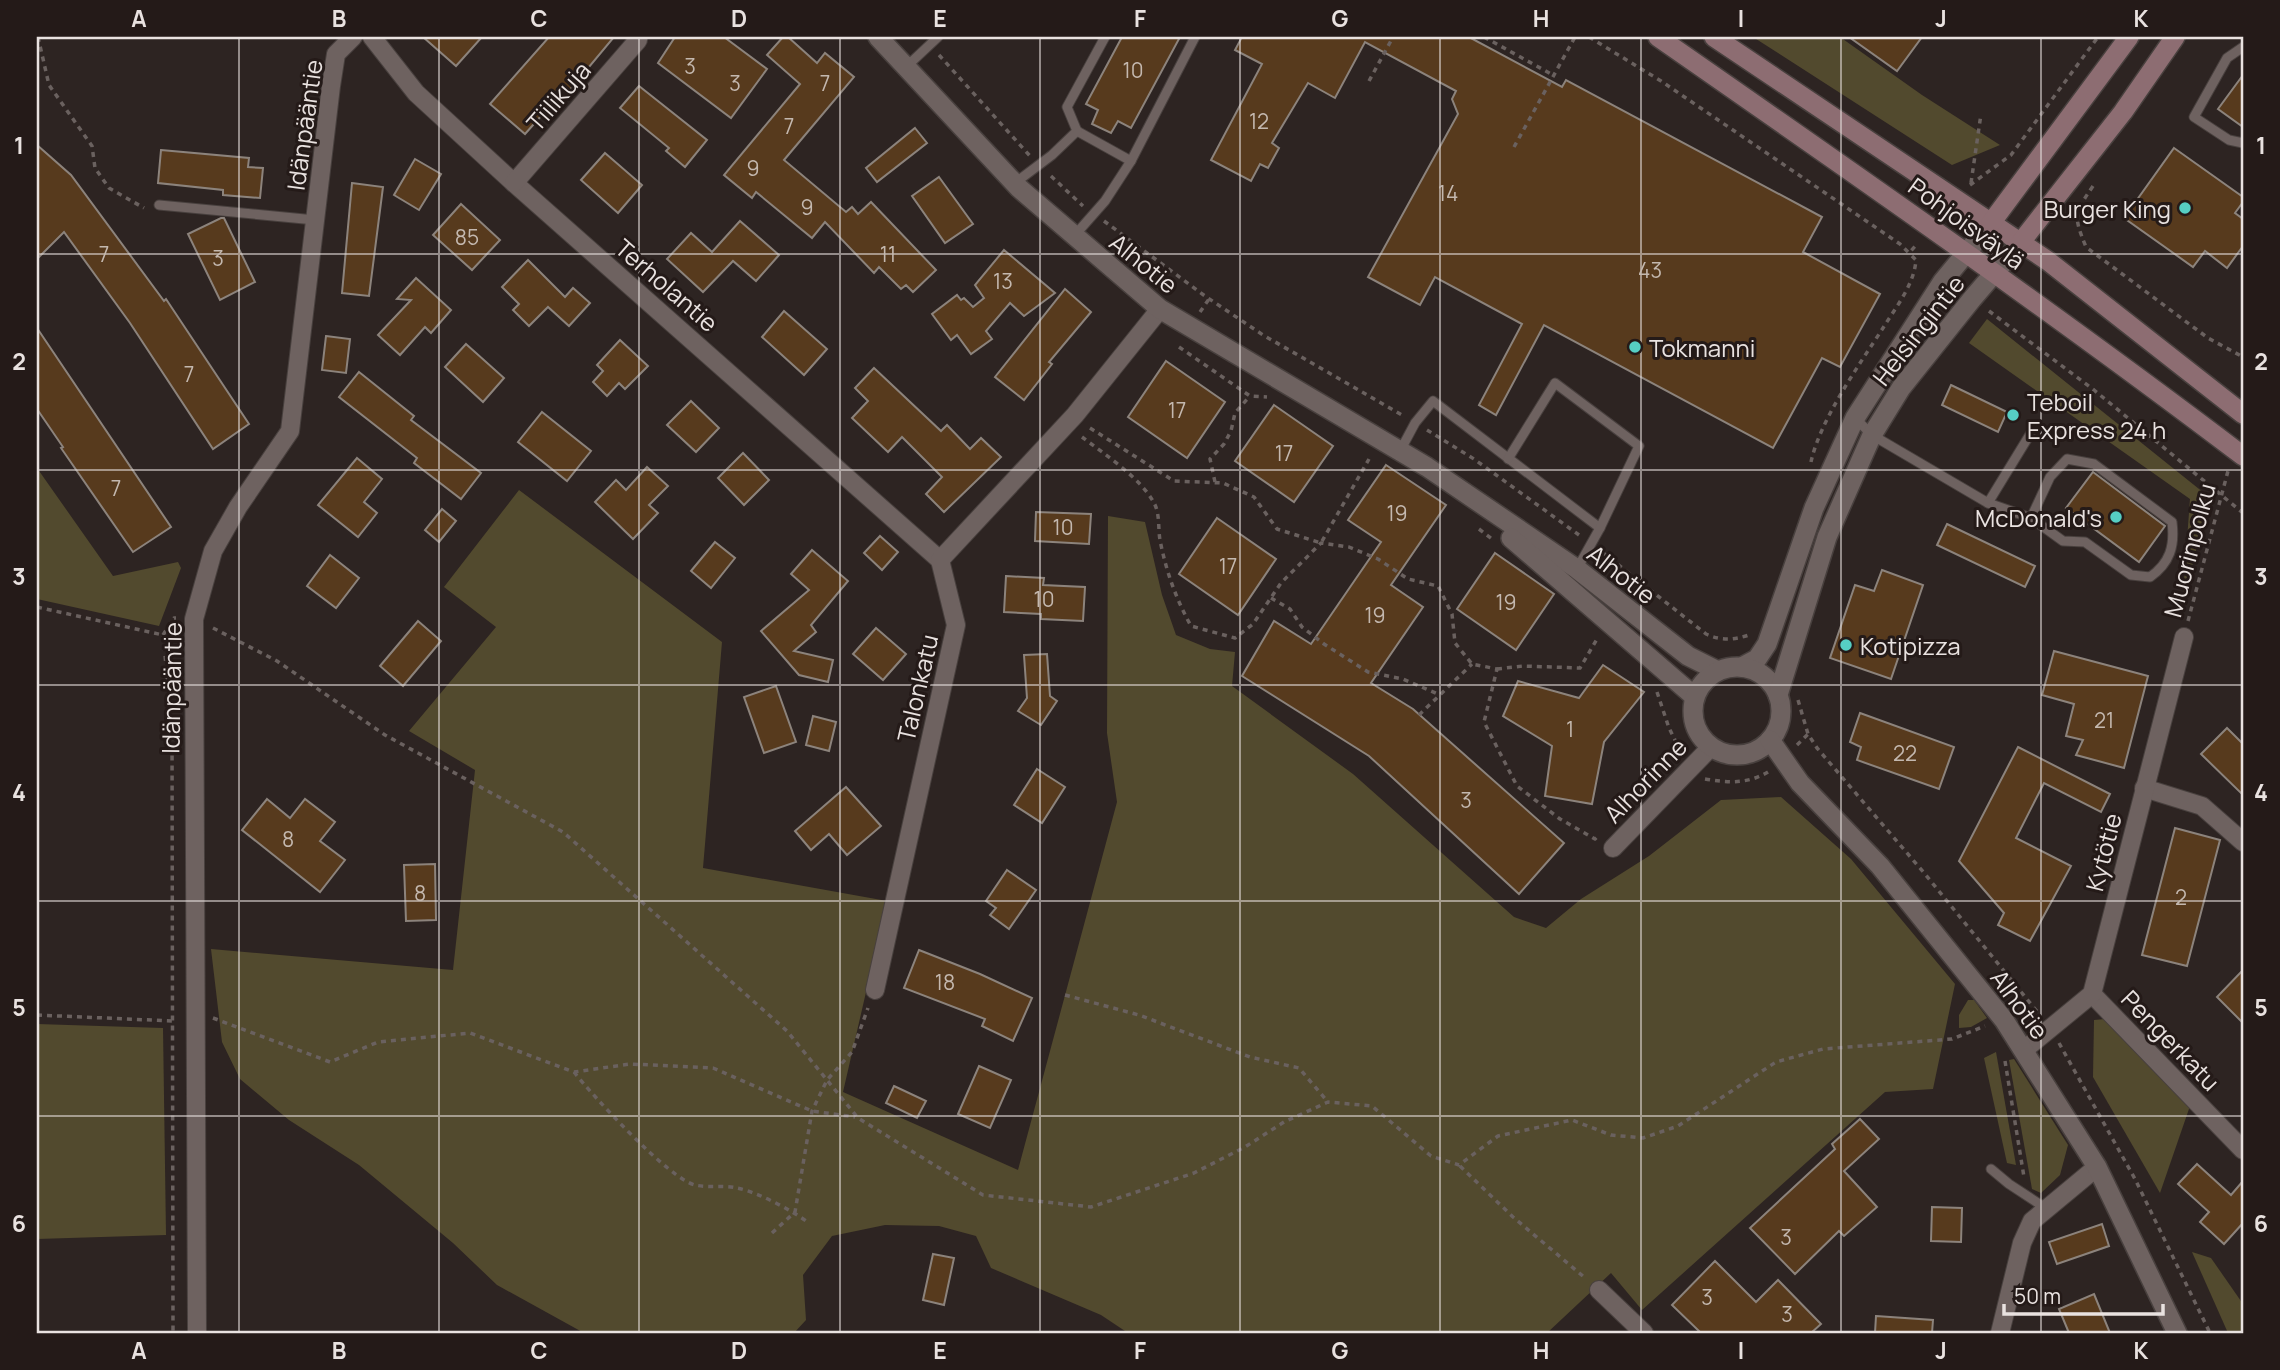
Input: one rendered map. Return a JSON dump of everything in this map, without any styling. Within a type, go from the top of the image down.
[{"type":"main road","name":"Pohjoisväylä","points":[[1658,37],[1966,251],[2243,456]]},
{"type":"main road","name":"Pohjoisväylä","points":[[1714,37],[2021,242],[2243,414]]},
{"type":"main road","name":"Helsingintie","points":[[1991,223],[2129,37]]},
{"type":"main road","name":"Helsingintie","points":[[2021,242],[2123,112],[2175,37]]},
{"type":"street","name":"Idänpääntie","points":[[197,1333],[194,619],[213,551],[238,507],[290,430],[336,54],[353,37]]},
{"type":"street","name":"Terholantie","points":[[372,37],[416,93],[940,560]]},
{"type":"street","name":"Alhotie","points":[[878,37],[1014,183],[1160,309],[1427,467],[1572,577],[1688,656],[1718,671]]},
{"type":"street","name":"Tiilikuja","points":[[514,183],[638,40]]},
{"type":"street","name":"Helsingintie","points":[[1742,667],[1757,659],[1767,644],[1814,508],[1855,418],[1943,281],[1991,223]]},
{"type":"street","name":"Helsingintie","points":[[1778,695],[1826,537],[1872,435],[1901,388],[2021,242]]},
{"type":"street","points":[[940,560],[1075,424],[1160,309]]},
{"type":"street","name":"Talonkatu","points":[[875,990],[956,625],[940,560]]},
{"type":"street","name":"Alhotie","points":[[1572,577],[1695,697]]},
{"type":"street","name":"Kytötie","points":[[2092,994],[2184,637]]},
{"type":"street","points":[[1742,667],[1757,671],[1771,683],[1778,695],[1780,720],[1770,740],[1762,747],[1741,755],[1724,753],[1711,747],[1701,737],[1695,724],[1693,709],[1695,697],[1704,681],[1718,671],[1742,667]]},
{"type":"street","name":"Alhotie","points":[[1770,740],[1800,783],[1880,866],[1995,1023],[2024,1049],[2097,1167],[2177,1333]]},
{"type":"street","name":"Alhorinne","points":[[1613,848],[1711,747]]},
{"type":"street","points":[[2144,788],[2202,806],[2243,842]]},
{"type":"street","points":[[2024,1049],[2092,994]]},
{"type":"street","name":"Pengerkatu","points":[[2092,994],[2243,1150]]},
{"type":"street","points":[[2000,1333],[2022,1243],[2032,1221],[2097,1167]]},
{"type":"street","points":[[1599,1290],[1644,1333]]},
{"type":"lane","points":[[906,67],[937,37]]},
{"type":"lane","points":[[1105,37],[1067,107],[1077,131],[1131,161]]},
{"type":"lane","points":[[1074,237],[1105,201],[1131,161],[1195,37]]},
{"type":"lane","points":[[2243,47],[2227,58],[2194,117],[2229,140],[2243,143]]},
{"type":"lane","points":[[1014,183],[1077,131]]},
{"type":"lane","points":[[159,205],[315,220]]},
{"type":"lane","points":[[1508,459],[1555,383],[1639,446],[1600,528],[1572,577]]},
{"type":"lane","points":[[1400,451],[1415,424],[1433,401],[1600,528]]},
{"type":"lane","points":[[1855,418],[1872,435],[1988,503],[2031,518],[2063,541],[2085,542],[2131,575],[2150,577],[2159,571],[2174,540],[2172,522],[2094,464],[2067,459],[2050,477],[2031,518]]},
{"type":"lane","points":[[1988,503],[2032,431]]},
{"type":"lane","points":[[1991,1169],[2047,1209]]},
{"type":"path","points":[[38,37],[49,85],[92,146],[95,168],[109,188],[143,208],[159,205]]},
{"type":"path","points":[[1369,81],[1393,37]]},
{"type":"path","points":[[1483,37],[1553,75]]},
{"type":"path","points":[[1514,147],[1575,37]]},
{"type":"path","points":[[1589,37],[1661,81],[1900,244],[1909,253],[1933,228]]},
{"type":"path","points":[[1955,199],[1971,183],[2011,155],[2096,39],[2089,37]]},
{"type":"path","points":[[929,45],[1039,165],[1094,214],[1209,299],[1263,335],[1474,459],[1591,544],[1706,634],[1716,638],[1737,639],[1752,635]]},
{"type":"path","points":[[1971,183],[1981,114]]},
{"type":"path","points":[[2093,186],[2078,208],[2076,224],[2086,247],[2208,338],[2243,357]]},
{"type":"path","points":[[1986,310],[2094,390],[2243,513]]},
{"type":"path","points":[[1215,482],[1210,459],[1224,444],[1235,414],[1250,396]]},
{"type":"path","points":[[1075,424],[1082,423],[1174,481],[1223,483],[1254,497],[1277,529],[1321,543],[1349,547],[1378,559],[1408,579],[1438,586],[1452,614],[1455,643],[1472,664],[1497,669],[1524,666],[1580,668],[1599,636]]},
{"type":"path","points":[[1075,424],[1140,485],[1156,504],[1159,539],[1167,570],[1176,599],[1191,626],[1234,638],[1254,624],[1281,583],[1321,543],[1369,459]]},
{"type":"path","name":"Muorinpolku","points":[[2184,637],[2228,471]]},
{"type":"path","points":[[1271,598],[1290,609],[1302,627],[1324,645],[1368,672],[1403,679],[1440,695]]},
{"type":"path","points":[[173,1333],[172,726],[163,635],[174,618],[177,606]]},
{"type":"path","points":[[37,607],[163,635]]},
{"type":"path","points":[[174,618],[194,619],[277,661],[385,735],[563,832],[787,1031],[858,1118],[982,1195],[1091,1207],[1194,1173],[1245,1147],[1284,1122],[1328,1102],[1372,1106],[1431,1156],[1459,1165],[1513,1217],[1599,1290]]},
{"type":"path","points":[[1688,656],[1706,634]]},
{"type":"path","points":[[1419,715],[1472,664]]},
{"type":"path","points":[[1497,669],[1484,722],[1517,786],[1560,819],[1595,839],[1605,830]]},
{"type":"path","points":[[1671,676],[1656,693],[1669,728],[1690,768],[1705,779],[1741,782],[1758,778],[1784,759],[1808,734]]},
{"type":"path","points":[[1798,697],[1808,734],[1817,748],[1925,874],[2050,1028],[2135,1179],[2210,1333]]},
{"type":"path","points":[[772,1233],[795,1212],[812,1111],[827,1080],[852,1052],[875,990]]},
{"type":"path","points":[[1065,995],[1139,1015],[1250,1057],[1299,1068],[1328,1102]]},
{"type":"path","points":[[1459,1165],[1498,1136],[1572,1120],[1611,1135],[1643,1138],[1678,1125],[1776,1062],[1823,1049],[1952,1039],[1995,1023],[2026,998]]},
{"type":"path","points":[[196,1011],[330,1062],[378,1042],[470,1033],[574,1072],[630,1064],[713,1068],[812,1111],[858,1118]]},
{"type":"path","points":[[37,1015],[173,1021]]},
{"type":"path","points":[[1992,1035],[1995,1023]]},
{"type":"path","points":[[2003,1052],[2027,1197]]},
{"type":"path","points":[[574,1072],[589,1092],[674,1175],[693,1185],[738,1188],[795,1212],[809,1223]]},
{"type":"shaded area","points":[[1753,37],[1840,37],[1922,95],[2000,145],[1952,165]]},
{"type":"shaded area","points":[[1987,319],[2209,497],[2182,608],[2190,499],[1969,343]]},
{"type":"shaded area","points":[[37,468],[113,576],[178,562],[181,568],[159,626],[37,599]]},
{"type":"shaded area","points":[[519,490],[722,642],[703,868],[887,901],[843,1092],[1018,1170],[1117,802],[1107,733],[1108,516],[1145,522],[1162,595],[1176,635],[1210,649],[1235,652],[1232,686],[1353,774],[1514,917],[1546,928],[1581,899],[1649,856],[1721,800],[1781,797],[1851,859],[1955,984],[1933,1089],[1885,1092],[1642,1310],[1611,1273],[1547,1333],[1128,1333],[1101,1315],[991,1268],[976,1236],[939,1226],[885,1225],[832,1236],[803,1275],[806,1320],[794,1333],[584,1333],[497,1285],[453,1243],[359,1165],[289,1120],[240,1079],[222,1042],[211,949],[453,970],[475,770],[409,731],[496,627],[444,587]]},
{"type":"shaded area","points":[[1968,1000],[1974,1000],[1987,1018],[1971,1027],[1959,1028],[1959,1015]]},
{"type":"shaded area","points":[[2105,1019],[2190,1106],[2160,1193],[2093,1077],[2094,1020]]},
{"type":"shaded area","points":[[37,1024],[163,1028],[166,1235],[37,1239]]},
{"type":"shaded area","points":[[1996,1052],[2016,1165],[2007,1163],[1984,1058]]},
{"type":"shaded area","points":[[2014,1059],[2068,1145],[2060,1175],[2041,1193],[2032,1189],[2009,1060]]},
{"type":"shaded area","points":[[2192,1252],[2211,1258],[2243,1304],[2243,1333],[2228,1333]]},
{"type":"building","points":[[423,37],[482,37],[456,66]]},
{"type":"building","points":[[549,37],[614,37],[569,91],[566,88],[525,134],[490,104]]},
{"type":"building","points":[[675,37],[724,37],[767,69],[731,118],[658,63]]},
{"type":"building","points":[[783,37],[788,37],[817,63],[825,53],[854,77],[784,160],[846,212],[852,207],[858,214],[871,202],[936,270],[913,292],[906,285],[901,289],[879,267],[874,273],[825,222],[812,238],[756,192],[752,198],[724,175],[800,84],[767,55]]},
{"type":"building","points":[[1122,37],[1180,37],[1131,128],[1118,121],[1111,133],[1092,124],[1098,110],[1086,104]]},
{"type":"building","points":[[1242,37],[1469,37],[1562,87],[1566,80],[1822,217],[1803,252],[1880,294],[1840,367],[1822,358],[1773,448],[1544,325],[1496,415],[1479,405],[1522,324],[1435,277],[1420,305],[1368,277],[1458,114],[1452,99],[1456,91],[1365,42],[1335,98],[1308,83],[1272,143],[1279,148],[1268,168],[1260,164],[1251,181],[1211,160],[1262,64],[1235,50]]},
{"type":"building","points":[[1849,37],[1922,37],[1897,71]]},
{"type":"building","points":[[2243,75],[2243,127],[2218,109]]},
{"type":"building","points":[[639,86],[707,140],[685,167],[666,151],[669,148],[620,108]]},
{"type":"building","points":[[915,128],[927,143],[877,182],[866,168]]},
{"type":"building","points":[[37,145],[71,175],[164,301],[166,299],[249,424],[213,449],[130,323],[64,232],[37,259]]},
{"type":"building","name":"Burger King","points":[[2174,148],[2243,197],[2243,202],[2235,213],[2243,219],[2243,246],[2227,268],[2205,251],[2193,267],[2124,218]]},
{"type":"building","points":[[161,150],[249,158],[248,167],[263,168],[260,198],[223,195],[223,190],[158,183]]},
{"type":"building","points":[[605,153],[642,185],[618,213],[581,180]]},
{"type":"building","points":[[415,159],[441,174],[419,210],[394,195]]},
{"type":"building","points":[[939,177],[973,224],[945,243],[912,196]]},
{"type":"building","points":[[352,183],[383,187],[369,296],[342,293]]},
{"type":"building","points":[[461,204],[500,240],[472,270],[433,235]]},
{"type":"building","points":[[224,218],[255,282],[220,300],[188,234]]},
{"type":"building","points":[[740,221],[779,255],[756,281],[733,261],[703,292],[667,259],[691,233],[712,252]]},
{"type":"building","points":[[1004,250],[1055,293],[1024,316],[1010,303],[986,331],[992,339],[971,354],[957,335],[951,340],[932,314],[957,295],[973,307],[984,298],[975,285]]},
{"type":"building","points":[[528,260],[565,297],[573,288],[590,303],[569,326],[548,307],[529,326],[513,310],[519,304],[502,287]]},
{"type":"building","points":[[416,278],[451,310],[431,333],[425,327],[400,355],[378,335],[411,300],[397,299]]},
{"type":"building","points":[[1065,289],[1091,312],[1049,362],[1052,364],[1024,400],[995,377]]},
{"type":"building","points":[[784,311],[827,349],[804,375],[762,337]]},
{"type":"building","points":[[37,328],[171,527],[133,552],[37,409]]},
{"type":"building","points":[[326,336],[350,339],[346,373],[322,370]]},
{"type":"building","points":[[620,340],[648,366],[625,389],[619,383],[607,396],[593,382],[603,371],[597,365]]},
{"type":"building","points":[[466,344],[504,378],[483,402],[445,367]]},
{"type":"building","points":[[1166,361],[1225,402],[1187,458],[1128,417]]},
{"type":"building","points":[[874,368],[941,431],[947,425],[970,449],[981,438],[1001,457],[944,512],[926,494],[942,477],[902,437],[888,452],[852,418],[868,401],[855,388]]},
{"type":"building","points":[[359,372],[414,416],[411,420],[481,473],[461,499],[414,463],[417,458],[339,397]]},
{"type":"building","points":[[1951,385],[2007,412],[1998,432],[1942,405]]},
{"type":"building","points":[[691,401],[719,428],[696,452],[667,425]]},
{"type":"building","points":[[1274,405],[1333,446],[1294,502],[1235,461]]},
{"type":"building","points":[[542,412],[591,451],[567,481],[518,442]]},
{"type":"building","points":[[743,453],[769,480],[744,505],[718,478]]},
{"type":"building","points":[[357,458],[382,479],[364,502],[377,513],[358,537],[318,505]]},
{"type":"building","points":[[1386,465],[1446,505],[1391,585],[1423,607],[1371,683],[1413,709],[1564,843],[1519,894],[1369,756],[1242,676],[1274,621],[1311,644],[1381,542],[1348,520]]},
{"type":"building","points":[[647,467],[668,486],[649,505],[658,513],[633,539],[595,502],[616,480],[626,490]]},
{"type":"building","name":"McDonald's","points":[[2093,472],[2165,526],[2139,562],[2066,508]]},
{"type":"building","points":[[442,509],[456,521],[439,542],[425,530]]},
{"type":"building","points":[[1036,512],[1091,514],[1089,544],[1035,541]]},
{"type":"building","points":[[1217,518],[1276,559],[1238,615],[1179,574]]},
{"type":"building","points":[[1947,524],[2035,566],[2025,587],[1937,545]]},
{"type":"building","points":[[880,536],[898,552],[882,570],[864,553]]},
{"type":"building","points":[[715,542],[735,558],[711,588],[691,571]]},
{"type":"building","points":[[812,550],[848,581],[811,625],[816,632],[794,651],[833,660],[828,682],[799,675],[761,631],[809,590],[791,574]]},
{"type":"building","points":[[1495,553],[1554,594],[1516,650],[1457,609]]},
{"type":"building","points":[[330,555],[359,578],[336,608],[307,586]]},
{"type":"building","points":[[1882,570],[1923,585],[1891,679],[1830,658],[1855,585],[1874,591]]},
{"type":"building","points":[[1006,576],[1044,578],[1043,585],[1085,587],[1083,621],[1041,619],[1041,614],[1004,612]]},
{"type":"building","points":[[418,621],[441,641],[403,686],[380,666]]},
{"type":"building","points":[[876,628],[906,654],[883,680],[853,654]]},
{"type":"building","points":[[2054,651],[2148,676],[2124,768],[2076,755],[2083,740],[2066,736],[2074,704],[2042,695]]},
{"type":"building","points":[[1047,654],[1050,696],[1057,701],[1041,725],[1018,711],[1027,698],[1024,655]]},
{"type":"building","points":[[1603,665],[1644,692],[1604,742],[1592,804],[1545,796],[1552,746],[1503,716],[1518,681],[1579,698]]},
{"type":"building","points":[[776,686],[796,742],[764,753],[744,697]]},
{"type":"building","points":[[1860,713],[1954,747],[1939,789],[1857,760],[1861,747],[1850,742]]},
{"type":"building","points":[[813,716],[836,722],[829,751],[806,745]]},
{"type":"building","points":[[2227,728],[2243,744],[2243,795],[2201,754]]},
{"type":"building","points":[[2018,747],[2110,794],[2101,812],[2044,783],[2016,838],[2071,866],[2030,941],[1998,925],[2004,913],[1959,861]]},
{"type":"building","points":[[1037,769],[1065,787],[1042,823],[1014,805]]},
{"type":"building","points":[[846,787],[881,826],[847,855],[829,834],[811,850],[795,831]]},
{"type":"building","points":[[267,799],[290,818],[305,799],[335,822],[320,841],[345,860],[320,892],[242,830]]},
{"type":"building","points":[[2175,828],[2220,840],[2187,966],[2142,955]]},
{"type":"building","points":[[435,864],[436,920],[406,921],[404,865]]},
{"type":"building","points":[[1007,870],[1036,890],[1009,929],[990,915],[996,908],[986,901]]},
{"type":"building","points":[[919,950],[1032,998],[1013,1041],[982,1026],[985,1019],[904,988]]},
{"type":"building","points":[[2243,970],[2243,1023],[2217,997]]},
{"type":"building","points":[[979,1066],[1011,1080],[990,1128],[958,1114]]},
{"type":"building","points":[[894,1086],[926,1101],[917,1118],[886,1103]]},
{"type":"building","points":[[1860,1119],[1879,1139],[1844,1171],[1877,1207],[1844,1236],[1839,1231],[1795,1274],[1750,1228],[1835,1149],[1832,1144]]},
{"type":"building","points":[[2197,1164],[2231,1195],[2243,1181],[2243,1223],[2224,1244],[2200,1222],[2209,1212],[2178,1184]]},
{"type":"building","points":[[1932,1207],[1962,1208],[1961,1242],[1931,1241]]},
{"type":"building","points":[[2102,1224],[2109,1246],[2057,1264],[2049,1242]]},
{"type":"building","points":[[933,1254],[954,1258],[944,1305],[923,1300]]},
{"type":"building","points":[[1715,1261],[1756,1302],[1778,1280],[1821,1324],[1811,1333],[1701,1333],[1672,1305]]},
{"type":"building","points":[[2094,1294],[2110,1333],[2069,1333],[2059,1309]]},
{"type":"building","points":[[1876,1316],[1933,1320],[1932,1333],[1875,1333]]},
{"type":"place","name":"Burger King","points":[[2185,208]]},
{"type":"place","name":"Tokmanni","points":[[1635,347]]},
{"type":"place","name":"Teboil Express 24 h","points":[[2013,415]]},
{"type":"place","name":"McDonald's","points":[[2116,517]]},
{"type":"place","name":"Kotipizza","points":[[1846,645]]}]
